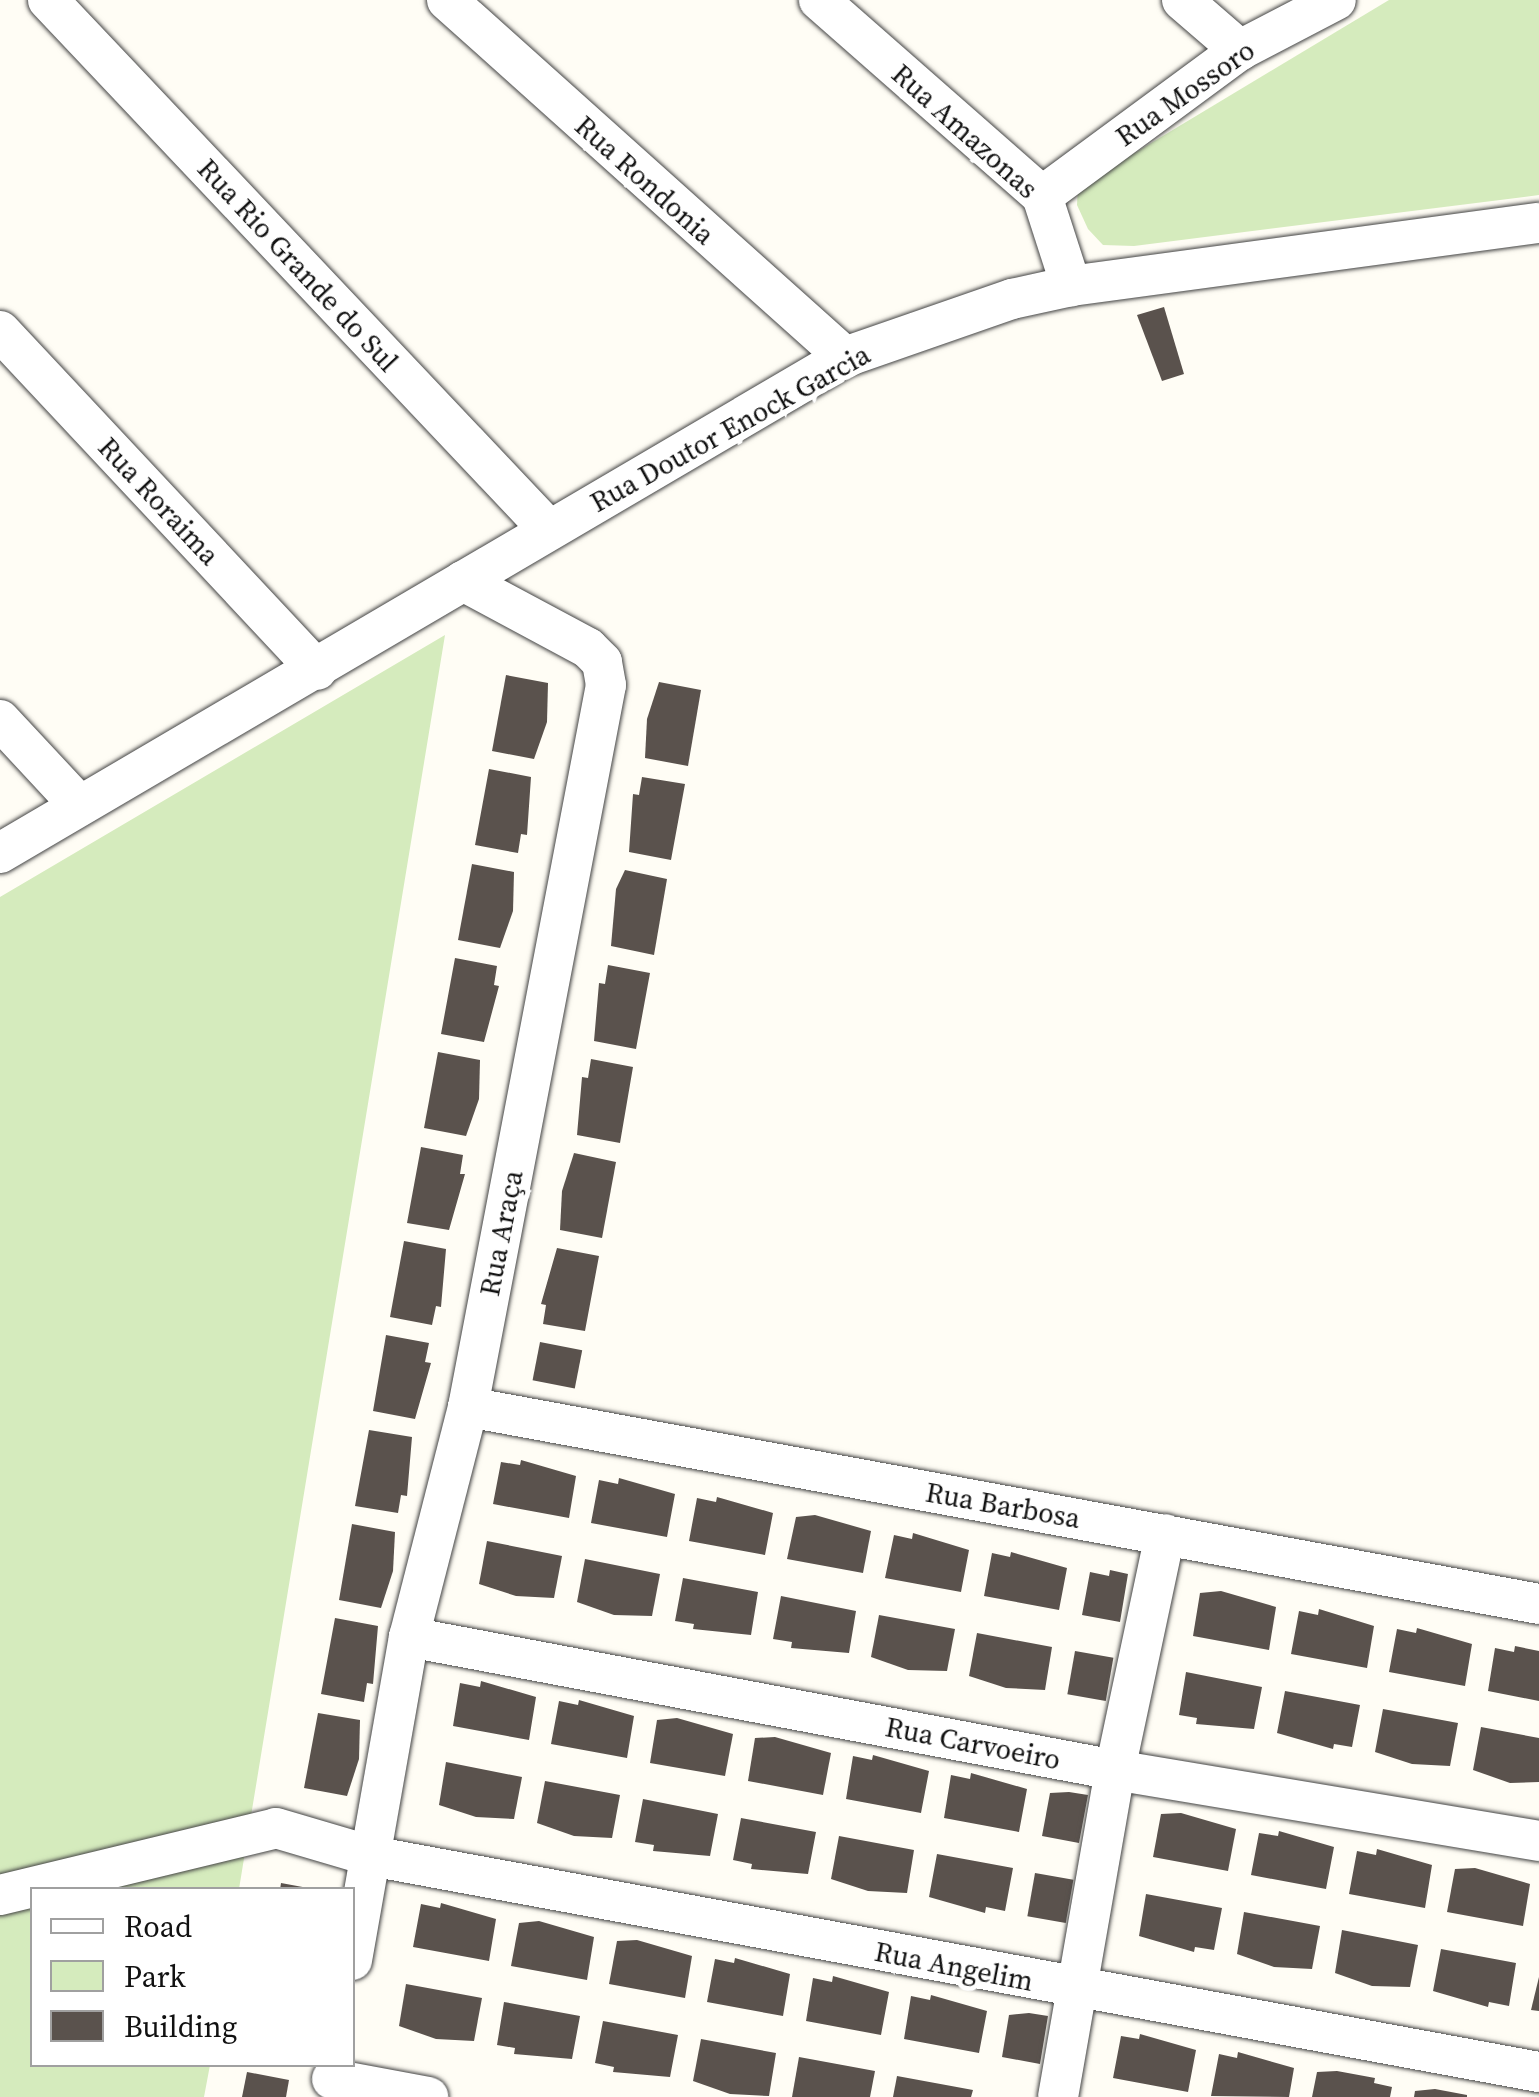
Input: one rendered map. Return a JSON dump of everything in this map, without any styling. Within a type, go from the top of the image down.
[{"type":"street","name":"Rua Rio Grande do Sul","points":[[48,0],[549,530]]},
{"type":"street","name":"Rua Rondonia","points":[[447,0],[845,357]]},
{"type":"street","name":"Rua Amazonas","points":[[819,0],[1042,196],[1071,286]]},
{"type":"street","points":[[1182,0],[1240,50]]},
{"type":"street","name":"Rua Mossoro","points":[[1042,196],[1240,50],[1336,0]]},
{"type":"street","name":"Rua Doutor Enock Garcia","points":[[0,853],[845,357],[1012,298],[1071,286],[1539,224]]},
{"type":"street","name":"Rua Roraima","points":[[0,331],[317,670]]},
{"type":"street","name":"Rua Araça","points":[[355,1944],[409,1637],[468,1407],[606,685],[602,662],[588,648],[463,581]]},
{"type":"street","points":[[0,720],[79,805]]},
{"type":"street","name":"Rua Barbosa","points":[[468,1407],[1539,1604]]},
{"type":"street","points":[[1058,2097],[1115,1770],[1165,1534]]},
{"type":"street","name":"Rua Carvoeiro","points":[[409,1637],[1115,1770],[1539,1841]]},
{"type":"street","name":"Rua Angelim","points":[[33,1887],[276,1828],[371,1856],[1539,2072]]},
{"type":"street","name":"Rua Angelim","points":[[0,1895],[30,1888]]},
{"type":"street","points":[[332,2080],[428,2097]]},
{"type":"green space","points":[[1389,0],[1539,0],[1539,195],[1134,246],[1103,245],[1088,229],[1077,205],[1078,187]]},
{"type":"green space","points":[[445,635],[239,1887],[30,1887],[30,2067],[210,2067],[204,2097],[0,2097],[0,897]]},
{"type":"building","points":[[1164,307],[1184,374],[1162,381],[1137,315]]},
{"type":"building","points":[[506,675],[548,683],[547,722],[534,759],[492,751]]},
{"type":"building","points":[[659,682],[701,690],[688,766],[645,758],[647,719]]},
{"type":"building","points":[[489,769],[531,777],[527,835],[521,834],[518,853],[475,845]]},
{"type":"building","points":[[642,777],[685,784],[671,860],[629,852],[633,794],[639,795]]},
{"type":"building","points":[[472,864],[514,872],[513,911],[500,948],[458,940]]},
{"type":"building","points":[[625,870],[667,879],[654,955],[611,946],[616,889]]},
{"type":"building","points":[[455,958],[497,966],[494,985],[499,986],[484,1042],[441,1034]]},
{"type":"building","points":[[608,965],[650,973],[636,1049],[594,1041],[599,983],[605,984]]},
{"type":"building","points":[[438,1052],[480,1060],[479,1099],[466,1136],[424,1128]]},
{"type":"building","points":[[591,1059],[633,1067],[620,1143],[577,1135],[582,1077],[588,1078]]},
{"type":"building","points":[[421,1147],[463,1155],[460,1174],[465,1174],[449,1230],[407,1223]]},
{"type":"building","points":[[574,1153],[616,1162],[602,1238],[560,1230],[562,1191]]},
{"type":"building","points":[[404,1241],[446,1249],[441,1307],[436,1306],[432,1325],[390,1317]]},
{"type":"building","points":[[557,1248],[599,1256],[585,1331],[543,1324],[546,1305],[541,1304]]},
{"type":"building","points":[[386,1335],[429,1343],[425,1362],[431,1363],[415,1419],[373,1411]]},
{"type":"building","points":[[540,1342],[582,1350],[575,1388],[533,1380]]},
{"type":"building","points":[[369,1430],[412,1437],[407,1496],[401,1495],[398,1513],[355,1506]]},
{"type":"building","points":[[521,1460],[576,1476],[569,1518],[493,1504],[501,1462],[520,1465]]},
{"type":"building","points":[[619,1478],[675,1494],[667,1537],[591,1523],[599,1480],[618,1484]]},
{"type":"building","points":[[717,1497],[773,1513],[765,1555],[689,1541],[697,1498],[716,1502]]},
{"type":"building","points":[[815,1515],[871,1531],[863,1573],[787,1559],[796,1517]]},
{"type":"building","points":[[352,1524],[395,1532],[393,1571],[381,1608],[339,1600]]},
{"type":"building","points":[[913,1533],[969,1550],[961,1592],[885,1578],[894,1535],[912,1539]]},
{"type":"building","points":[[487,1541],[562,1556],[554,1598],[516,1596],[479,1584]]},
{"type":"building","points":[[1011,1552],[1067,1568],[1059,1610],[984,1596],[992,1553],[1010,1557]]},
{"type":"building","points":[[585,1559],[660,1574],[652,1616],[614,1615],[577,1602]]},
{"type":"building","points":[[1110,1570],[1128,1574],[1120,1622],[1082,1615],[1090,1572],[1109,1576]]},
{"type":"building","points":[[683,1578],[758,1592],[751,1635],[693,1629],[694,1624],[675,1621]]},
{"type":"building","points":[[1221,1591],[1276,1607],[1269,1650],[1193,1636],[1200,1593]]},
{"type":"building","points":[[781,1596],[856,1611],[849,1653],[791,1648],[792,1642],[773,1639]]},
{"type":"building","points":[[1319,1609],[1374,1626],[1367,1668],[1291,1654],[1299,1611],[1318,1615]]},
{"type":"building","points":[[879,1615],[955,1629],[947,1671],[908,1670],[871,1657]]},
{"type":"building","points":[[335,1618],[378,1626],[373,1684],[367,1683],[364,1702],[321,1694]]},
{"type":"building","points":[[1417,1628],[1472,1644],[1465,1686],[1389,1672],[1397,1629],[1416,1633]]},
{"type":"building","points":[[977,1633],[1052,1647],[1045,1690],[1006,1688],[969,1676]]},
{"type":"building","points":[[1515,1646],[1539,1651],[1539,1701],[1488,1691],[1495,1648],[1514,1652]]},
{"type":"building","points":[[1075,1651],[1113,1658],[1106,1701],[1067,1694]]},
{"type":"building","points":[[1186,1672],[1262,1687],[1254,1729],[1196,1724],[1197,1718],[1179,1715]]},
{"type":"building","points":[[481,1681],[536,1697],[529,1740],[453,1726],[460,1683],[480,1687]]},
{"type":"building","points":[[1285,1691],[1360,1705],[1352,1747],[1334,1744],[1333,1749],[1277,1733]]},
{"type":"building","points":[[579,1700],[634,1716],[627,1758],[551,1744],[559,1701],[578,1705]]},
{"type":"building","points":[[1383,1709],[1458,1723],[1450,1766],[1412,1764],[1375,1752]]},
{"type":"building","points":[[318,1713],[360,1720],[359,1759],[347,1796],[304,1788]]},
{"type":"building","points":[[677,1718],[733,1734],[725,1776],[650,1763],[657,1720]]},
{"type":"building","points":[[1481,1727],[1539,1738],[1539,1782],[1510,1783],[1473,1770]]},
{"type":"building","points":[[775,1737],[831,1753],[823,1795],[748,1781],[755,1738]]},
{"type":"building","points":[[873,1755],[929,1771],[921,1813],[846,1799],[853,1756],[872,1760]]},
{"type":"building","points":[[446,1762],[522,1777],[514,1819],[476,1817],[439,1805]]},
{"type":"building","points":[[971,1773],[1027,1789],[1019,1832],[944,1818],[951,1775],[970,1779]]},
{"type":"building","points":[[545,1781],[620,1795],[612,1838],[574,1836],[537,1823]]},
{"type":"building","points":[[1050,1793],[1088,1795],[1079,1843],[1042,1836]]},
{"type":"building","points":[[643,1799],[718,1814],[710,1856],[653,1851],[654,1845],[635,1842]]},
{"type":"building","points":[[1181,1813],[1236,1829],[1228,1871],[1153,1857],[1161,1814]]},
{"type":"building","points":[[741,1818],[816,1832],[808,1874],[751,1869],[752,1864],[733,1860]]},
{"type":"building","points":[[1279,1831],[1334,1847],[1326,1889],[1251,1875],[1259,1833],[1278,1836]]},
{"type":"building","points":[[839,1836],[914,1850],[907,1893],[868,1891],[831,1879]]},
{"type":"building","points":[[1377,1849],[1432,1865],[1425,1908],[1349,1894],[1357,1851],[1376,1855]]},
{"type":"building","points":[[937,1854],[1013,1868],[1005,1911],[986,1907],[985,1913],[929,1897]]},
{"type":"building","points":[[1475,1868],[1530,1884],[1523,1926],[1447,1912],[1455,1869]]},
{"type":"building","points":[[1035,1873],[1073,1880],[1066,1923],[1027,1916]]},
{"type":"building","points":[[1146,1894],[1222,1908],[1214,1950],[1195,1947],[1194,1952],[1139,1936]]},
{"type":"building","points":[[441,1903],[496,1919],[489,1961],[413,1947],[421,1904],[440,1908]]},
{"type":"building","points":[[1244,1912],[1320,1926],[1312,1969],[1274,1967],[1237,1954]]},
{"type":"building","points":[[539,1921],[594,1937],[587,1980],[511,1966],[519,1923]]},
{"type":"building","points":[[1342,1930],[1418,1945],[1410,1987],[1372,1986],[1335,1973]]},
{"type":"building","points":[[637,1940],[692,1956],[685,1998],[609,1984],[617,1941]]},
{"type":"building","points":[[1441,1949],[1516,1963],[1509,2006],[1489,2002],[1488,2007],[1433,1991]]},
{"type":"building","points":[[735,1958],[790,1974],[783,2016],[707,2002],[715,1959],[734,1963]]},
{"type":"building","points":[[833,1976],[889,1992],[881,2035],[806,2021],[813,1978],[832,1982]]},
{"type":"building","points":[[1539,1977],[1539,2011],[1531,2010]]},
{"type":"building","points":[[406,1984],[482,1998],[474,2041],[436,2039],[399,2026]]},
{"type":"building","points":[[931,1995],[987,2011],[979,2053],[904,2039],[911,1996],[930,2000]]},
{"type":"building","points":[[504,2002],[580,2016],[572,2059],[514,2054],[515,2048],[497,2045]]},
{"type":"building","points":[[1009,2015],[1048,2016],[1040,2064],[1002,2057]]},
{"type":"building","points":[[603,2021],[678,2035],[670,2077],[613,2072],[614,2067],[595,2063]]},
{"type":"building","points":[[1140,2034],[1196,2050],[1188,2092],[1113,2078],[1121,2036],[1139,2039]]},
{"type":"building","points":[[701,2039],[776,2053],[769,2096],[730,2094],[693,2081]]},
{"type":"building","points":[[1238,2052],[1294,2068],[1289,2097],[1211,2096],[1219,2054],[1237,2058]]},
{"type":"building","points":[[799,2057],[875,2071],[870,2097],[792,2097]]},
{"type":"building","points":[[1337,2071],[1375,2078],[1374,2083],[1392,2087],[1390,2097],[1312,2097],[1317,2072]]},
{"type":"building","points":[[247,2072],[289,2080],[286,2097],[242,2097]]},
{"type":"building","points":[[897,2076],[973,2090],[971,2097],[893,2097]]},
{"type":"building","points":[[1435,2089],[1467,2097],[1414,2097],[1415,2091]]}]
